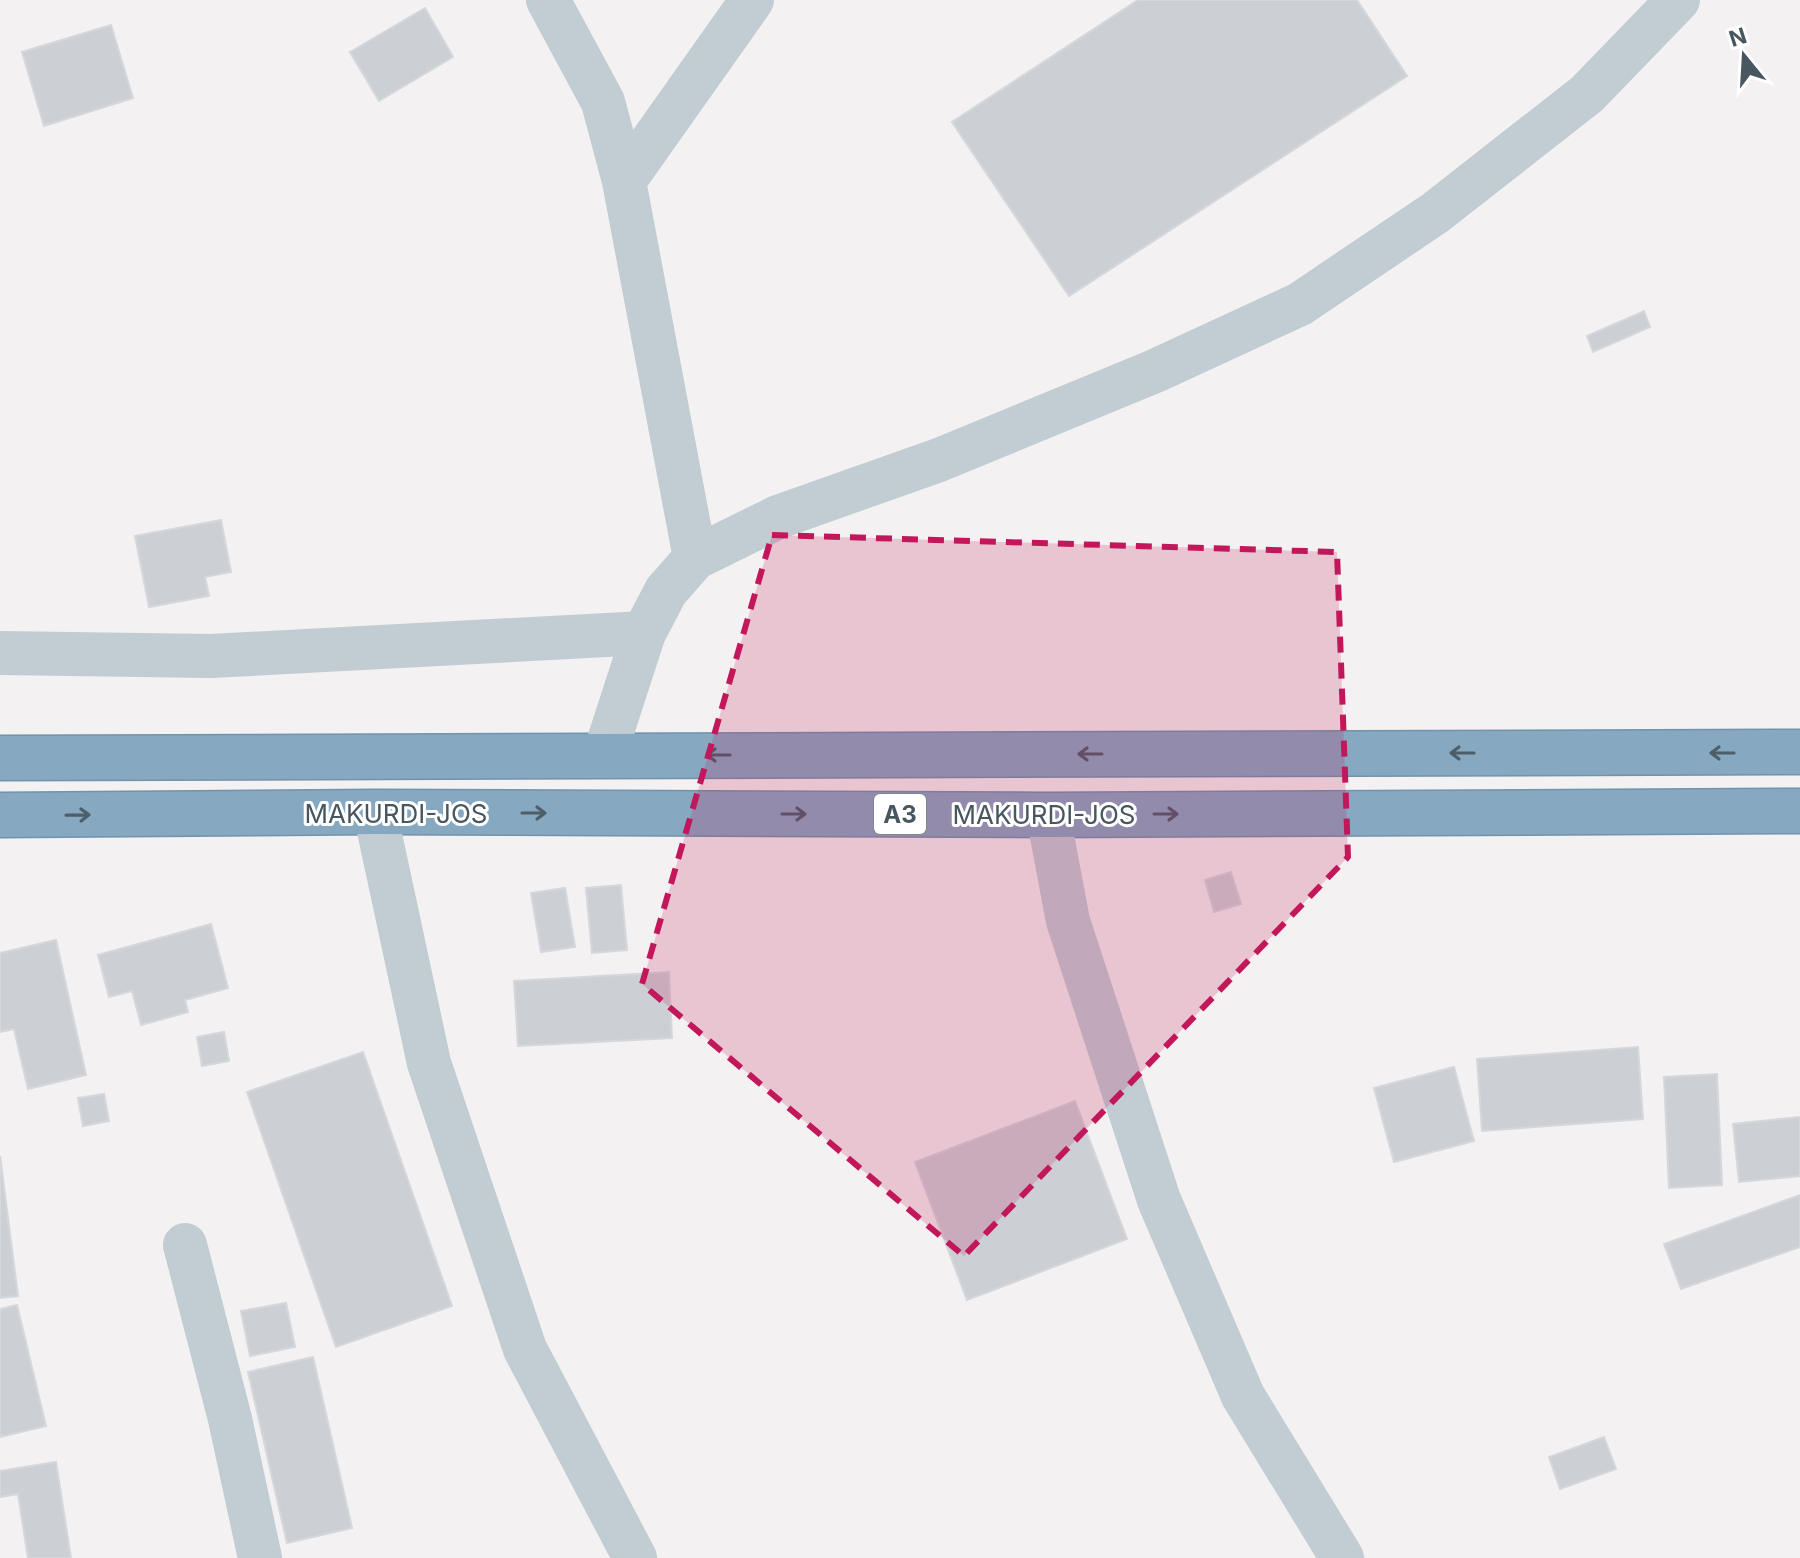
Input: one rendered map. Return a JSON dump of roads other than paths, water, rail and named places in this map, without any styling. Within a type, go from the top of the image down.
[{"type":"highway","points":[[0,758],[1800,752]]},
{"type":"highway","name":"MAKURDI-JOS","points":[[0,815],[1800,811]]},
{"type":"street","points":[[548,0],[603,102],[624,181],[695,558]]},
{"type":"street","points":[[624,181],[752,0]]},
{"type":"street","points":[[604,756],[644,633],[666,591],[695,558],[778,517],[939,460],[1155,371],[1300,304],[1435,213],[1587,94],[1678,0]]},
{"type":"street","points":[[0,653],[211,656],[644,633]]},
{"type":"street","points":[[375,812],[429,1063],[525,1349],[635,1558]]},
{"type":"street","points":[[1048,815],[1068,921],[1159,1200],[1243,1396],[1342,1558]]},
{"type":"street","points":[[185,1245],[230,1419],[260,1558]]}]
